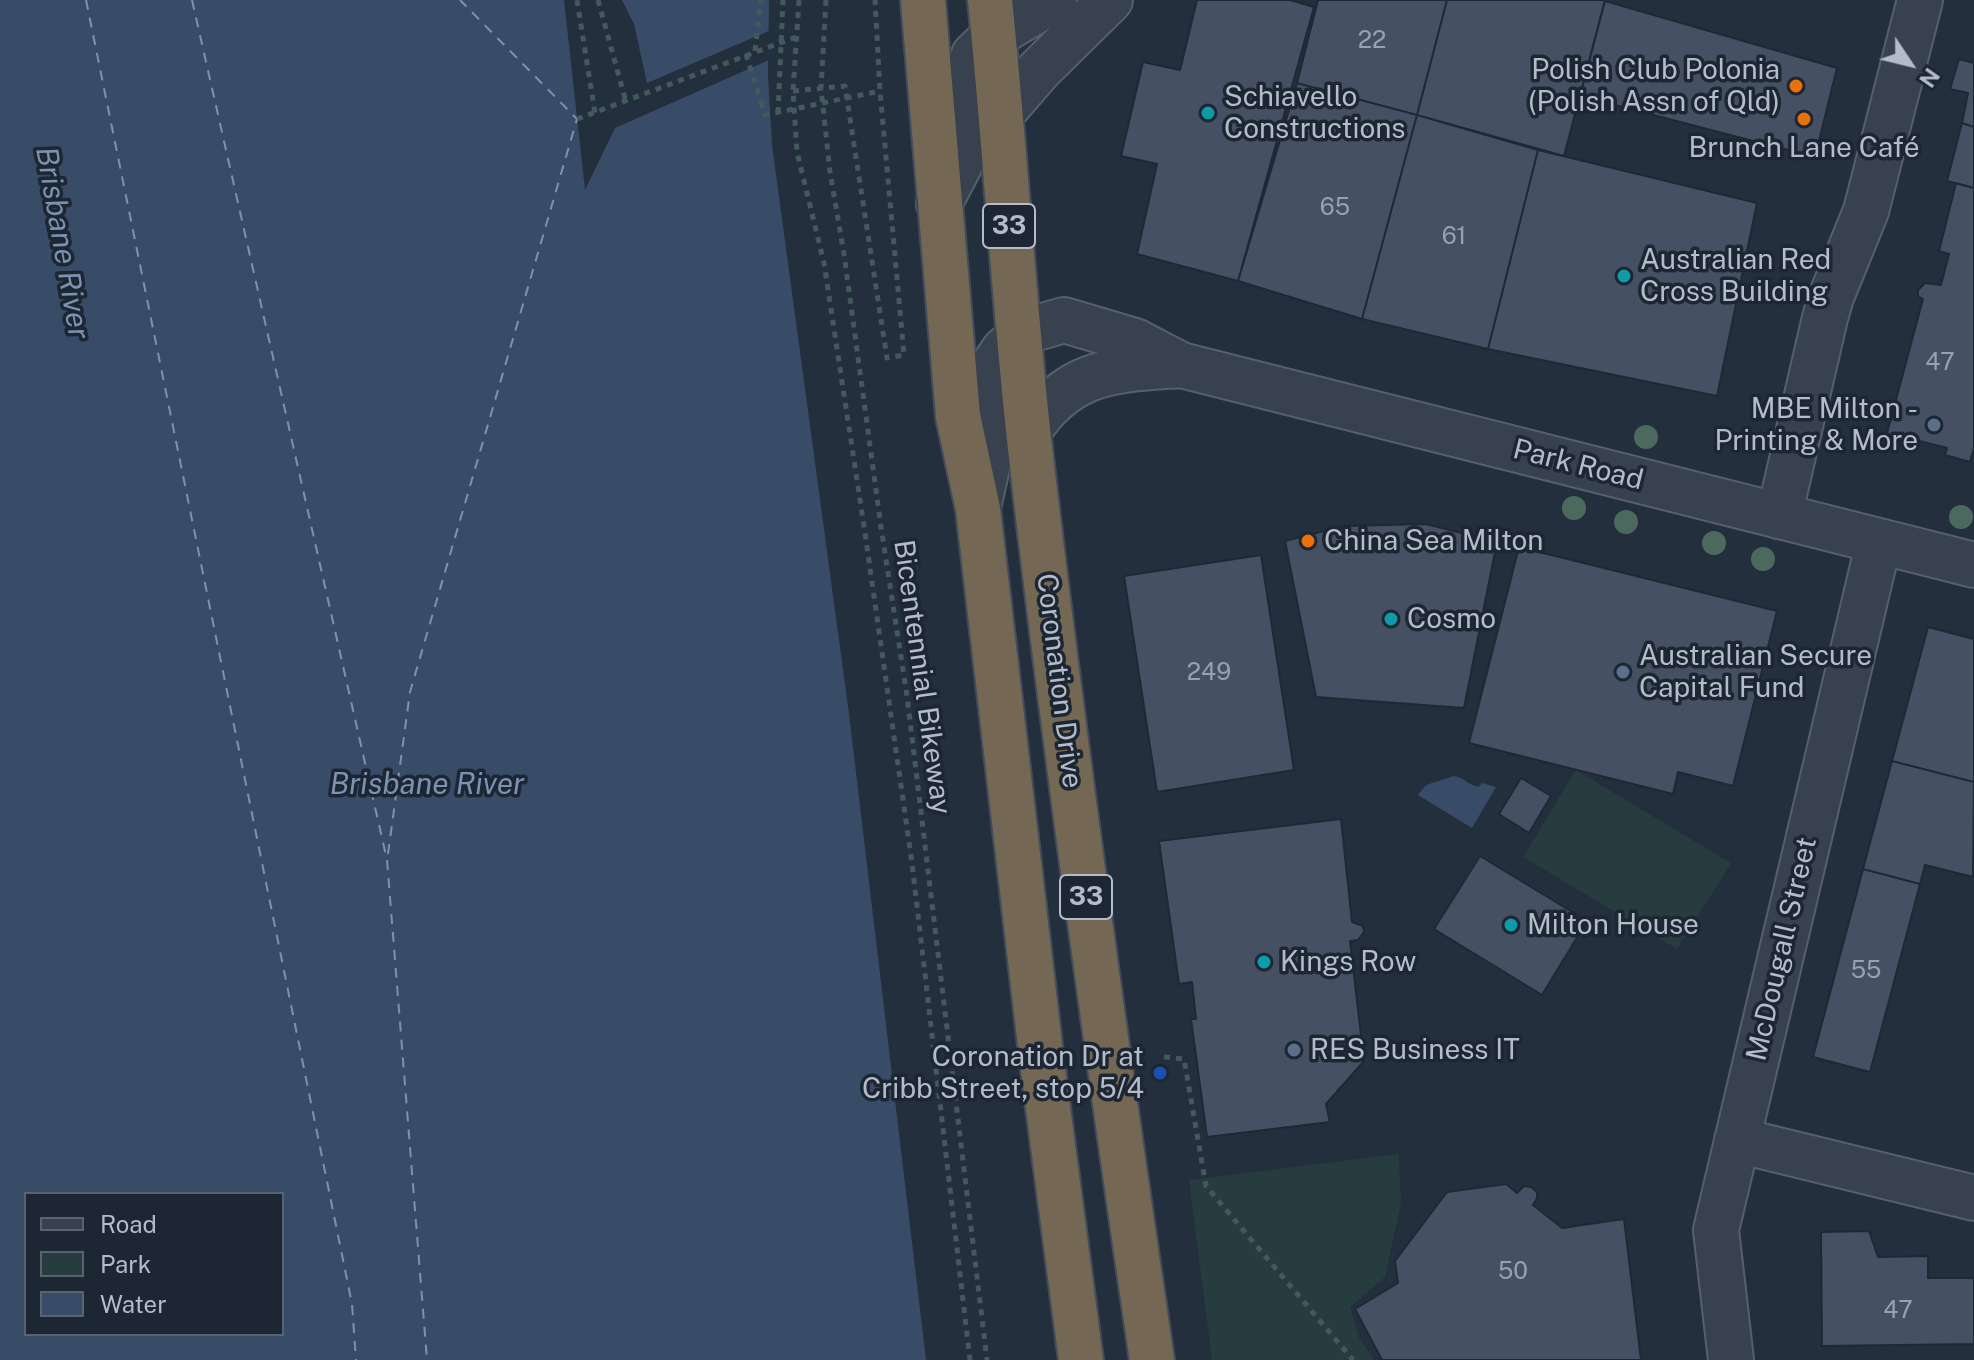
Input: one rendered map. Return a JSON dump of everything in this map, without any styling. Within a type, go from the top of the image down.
[{"type":"highway","name":"33","points":[[923,0],[958,416],[978,509],[1037,1023],[1081,1360]]},
{"type":"highway","name":"Coronation Drive","points":[[992,18],[1028,432],[1095,971],[1152,1360]]},
{"type":"street","points":[[939,204],[961,162],[960,92],[964,75],[992,18],[1054,0]]},
{"type":"street","points":[[1000,115],[1039,70],[1110,0]]},
{"type":"street","points":[[1779,516],[1825,318],[1866,211],[1920,0]]},
{"type":"street","name":"Park Road","points":[[978,509],[988,463],[984,392],[991,365],[1004,350],[1033,329],[1064,320],[1135,341],[1181,365],[1974,565]]},
{"type":"street","name":"Park Road","points":[[1028,432],[1050,404],[1077,384],[1113,370],[1181,365]]},
{"type":"street","name":"McDougall Street","points":[[1731,1360],[1716,1230],[1879,541]]},
{"type":"street","points":[[1737,1140],[1974,1198]]},
{"type":"path","points":[[577,0],[595,113]]},
{"type":"path","points":[[598,0],[626,102]]},
{"type":"path","points":[[755,51],[761,0]]},
{"type":"path","points":[[778,113],[783,0]]},
{"type":"path","points":[[799,0],[793,91],[797,152],[824,263],[912,863],[970,1360]]},
{"type":"path","name":"Bicentennial Bikeway","points":[[826,0],[821,88],[830,172],[907,696],[987,1360]]},
{"type":"path","points":[[793,91],[845,86],[887,358],[904,355],[880,91],[875,0]]},
{"type":"path","points":[[595,113],[796,37]]},
{"type":"path","points":[[577,119],[746,54]]},
{"type":"path","points":[[746,54],[765,115],[880,91]]},
{"type":"path","points":[[1164,1057],[1184,1059],[1206,1186],[1353,1360]]},
{"type":"green space","points":[[1576,770],[1731,863],[1677,949],[1523,857]]},
{"type":"green space","points":[[1399,1154],[1401,1203],[1385,1277],[1350,1307],[1359,1338],[1374,1360],[1212,1360],[1189,1180]]},
{"type":"water","name":"Brisbane River","points":[[0,0],[769,0],[768,75],[772,145],[849,714],[926,1360],[0,1360]]},
{"type":"water","points":[[1454,776],[1478,787],[1482,783],[1496,787],[1472,828],[1418,795],[1426,785]]},
{"type":"pier","points":[[564,0],[622,0],[634,24],[647,83],[771,30],[769,60],[615,128],[585,190]]},
{"type":"building","name":"Schiavello Constructions","points":[[1197,0],[1290,0],[1314,7],[1238,281],[1137,254],[1157,164],[1121,156],[1143,62],[1180,70]]},
{"type":"building","points":[[1318,0],[1447,0],[1417,115],[1297,83]]},
{"type":"building","points":[[1447,0],[1605,0],[1564,156],[1417,115]]},
{"type":"building","points":[[1605,1],[1837,68],[1815,157],[1580,96]]},
{"type":"building","points":[[1959,59],[1974,63],[1974,127],[1962,123],[1968,93],[1950,89]]},
{"type":"building","points":[[1297,83],[1417,115],[1362,319],[1238,281]]},
{"type":"building","points":[[1417,115],[1538,150],[1488,349],[1362,319]]},
{"type":"building","points":[[1962,123],[1974,127],[1974,188],[1947,181]]},
{"type":"building","name":"Australian Red Cross Building","points":[[1538,150],[1757,203],[1717,396],[1488,349]]},
{"type":"building","points":[[1956,183],[1974,188],[1974,448],[1970,462],[1945,455],[1947,448],[1892,434],[1891,438],[1886,437],[1923,299],[1918,296],[1918,290],[1925,283],[1941,285],[1949,254],[1939,251]]},
{"type":"building","name":"Cosmo","points":[[1426,524],[1497,542],[1464,708],[1316,697],[1285,541],[1344,526]]},
{"type":"building","points":[[1519,547],[1777,611],[1733,786],[1678,772],[1673,794],[1469,743]]},
{"type":"building","points":[[1261,555],[1294,770],[1157,792],[1124,576]]},
{"type":"building","points":[[1928,627],[1974,639],[1974,782],[1892,761]]},
{"type":"building","points":[[1892,761],[1974,782],[1973,877],[1925,865],[1920,884],[1863,869]]},
{"type":"building","points":[[1521,778],[1551,796],[1529,833],[1499,814]]},
{"type":"building","name":"Kings Row","points":[[1341,819],[1352,922],[1363,926],[1364,932],[1358,940],[1350,941],[1364,1061],[1326,1104],[1330,1122],[1207,1137],[1191,1019],[1196,1019],[1192,982],[1179,984],[1159,841]]},
{"type":"building","name":"Milton House","points":[[1480,856],[1587,921],[1542,995],[1434,929]]},
{"type":"building","points":[[1863,869],[1920,884],[1870,1072],[1813,1057]]},
{"type":"building","points":[[1506,1184],[1517,1193],[1524,1186],[1531,1187],[1537,1192],[1533,1205],[1562,1228],[1624,1219],[1641,1360],[1382,1360],[1355,1309],[1398,1283],[1395,1261],[1447,1192]]},
{"type":"building","points":[[1869,1231],[1878,1257],[1928,1256],[1928,1278],[1974,1278],[1974,1344],[1822,1346],[1821,1232]]},
{"type":"ferry route","points":[[86,0],[352,1304],[356,1360]]},
{"type":"ferry route","points":[[192,0],[387,860],[427,1360]]},
{"type":"ferry route","points":[[388,854],[410,692],[577,119],[460,0]]},
{"type":"place","name":"Polish Club Polonia (Polish Assn of Qld)","points":[[1796,86]]},
{"type":"place","name":"Schiavello Constructions","points":[[1208,113]]},
{"type":"place","name":"Brunch Lane Café","points":[[1804,119]]},
{"type":"place","name":"Australian Red Cross Building","points":[[1624,276]]},
{"type":"place","name":"MBE Milton - Printing & More","points":[[1934,425]]},
{"type":"place","name":"China Sea Milton","points":[[1308,541]]},
{"type":"place","name":"Cosmo","points":[[1391,619]]},
{"type":"place","name":"Australian Secure Capital Fund","points":[[1623,672]]},
{"type":"place","name":"Milton House","points":[[1511,925]]},
{"type":"place","name":"Kings Row","points":[[1264,962]]},
{"type":"place","name":"RES Business IT","points":[[1294,1050]]},
{"type":"place","name":"Coronation Dr at Cribb Street, stop 5/4","points":[[1160,1073]]}]
